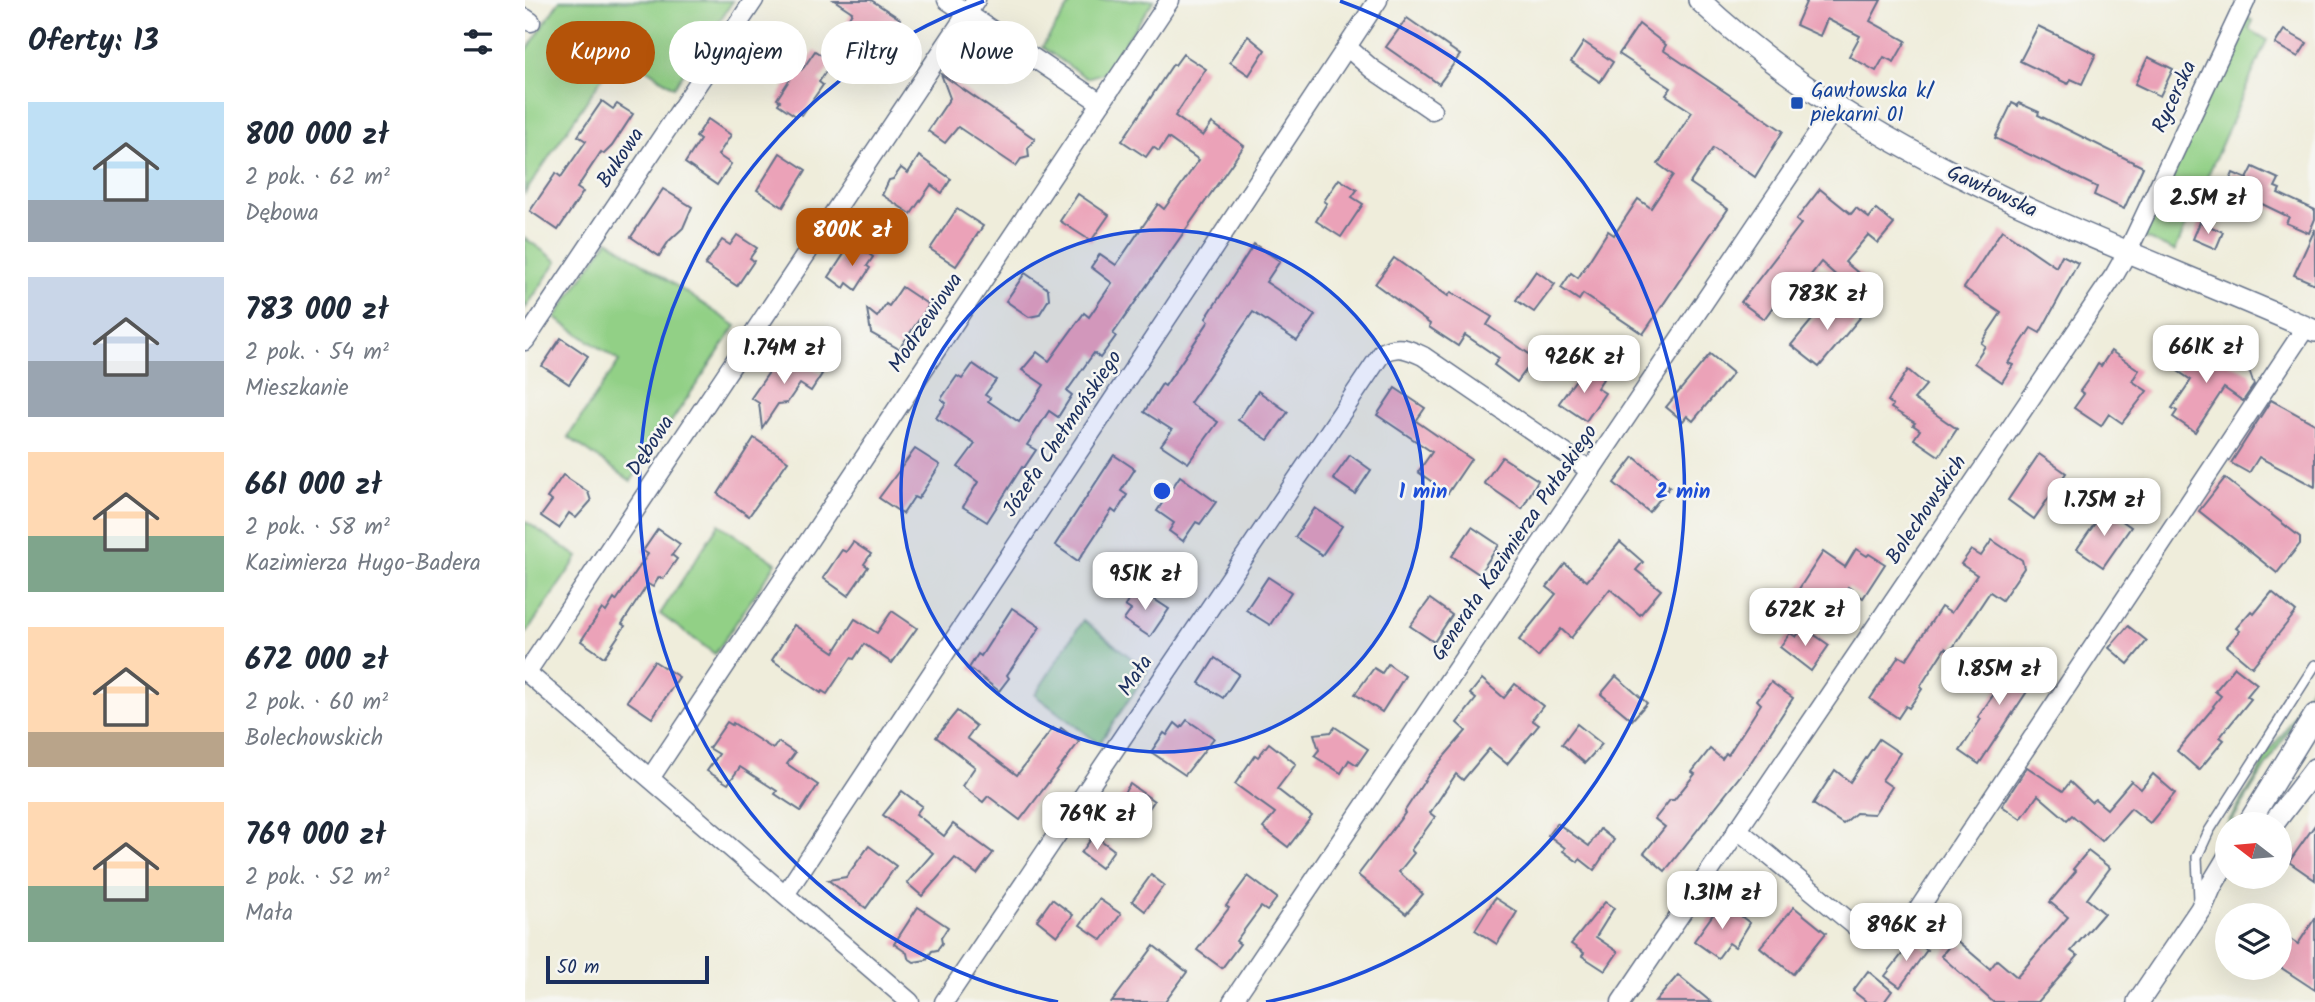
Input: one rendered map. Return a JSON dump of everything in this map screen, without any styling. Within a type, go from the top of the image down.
[{"type":"street","name":"Bukowa","points":[[525,341],[754,0]]},
{"type":"street","points":[[947,0],[971,7],[1101,103]]},
{"type":"street","name":"Modrzewiowa","points":[[651,777],[1170,0]]},
{"type":"street","name":"Józefa Chełmońskiego","points":[[786,893],[1378,0]]},
{"type":"street","name":"Gawłowska","points":[[1699,0],[1736,35],[1835,108],[1941,169],[2311,329]]},
{"type":"street","name":"Rycerska","points":[[2128,251],[2246,0]]},
{"type":"street","name":"Dębowa","points":[[526,671],[971,7]]},
{"type":"street","points":[[1347,47],[1372,69],[1432,110]]},
{"type":"street","name":"Generała Kazimierza Pułaskiego","points":[[1232,1002],[1835,108]]},
{"type":"street","name":"Bolechowskich","points":[[1621,1002],[2128,251]]},
{"type":"street","points":[[1737,829],[1861,931],[1885,938],[1896,934],[1910,922],[2311,329]]},
{"type":"street","name":"Mała","points":[[944,1002],[1382,353],[1395,347],[1403,347],[1423,356],[1591,471]]},
{"type":"street","points":[[526,671],[910,1002]]},
{"type":"street","points":[[2256,812],[2309,729],[2315,715]]},
{"type":"street","points":[[2284,812],[2308,785],[2315,769]]},
{"type":"street","points":[[2138,1002],[2201,909],[2215,879]]},
{"type":"street","points":[[2201,909],[2221,889]]},
{"type":"lane","points":[[2201,909],[2196,869],[2197,857],[2205,839],[2315,665]]},
{"type":"green space","points":[[560,0],[733,1],[719,21],[669,21],[669,84],[655,74],[655,21],[546,21]]},
{"type":"green space","points":[[1073,0],[1154,0],[1104,73],[1086,78],[1042,47]]},
{"type":"green space","points":[[2245,17],[2253,21],[2249,29],[2267,40],[2175,251],[2143,237]]},
{"type":"green space","points":[[546,21],[546,84],[598,84],[525,193],[525,53]]},
{"type":"green space","points":[[525,238],[557,261],[525,309]]},
{"type":"green space","points":[[608,240],[736,326],[631,481],[568,437],[619,361],[555,318]]},
{"type":"green space","points":[[525,521],[578,557],[525,635]]},
{"type":"green space","points":[[719,524],[776,563],[715,654],[660,614]]},
{"type":"green space","points":[[1083,620],[1148,671],[1099,744],[1035,695]]},
{"type":"green space","points":[[2315,679],[2315,687],[2237,812],[2235,812],[2256,778],[2267,752],[2282,735]]},
{"type":"green space","points":[[2215,843],[2204,866],[2210,851]]},
{"type":"building","points":[[834,0],[871,0],[900,19],[847,21],[852,12]]},
{"type":"building","points":[[1807,0],[1881,0],[1870,21],[1906,41],[1894,62],[1884,57],[1876,71],[1849,56],[1860,36],[1827,19],[1820,36],[1796,25]]},
{"type":"building","points":[[1407,18],[1460,55],[1439,84],[1386,47]]},
{"type":"building","points":[[1639,24],[1666,45],[1663,50],[1783,131],[1755,177],[1713,148],[1690,183],[1728,209],[1643,334],[1583,294],[1579,300],[1561,288],[1571,273],[1578,278],[1608,231],[1614,235],[1638,199],[1651,208],[1673,175],[1658,164],[1692,112],[1666,95],[1671,88],[1619,54]]},
{"type":"building","points":[[2038,26],[2096,54],[2082,84],[2071,79],[2068,84],[2020,61]]},
{"type":"building","points":[[2284,30],[2307,43],[2298,57],[2275,44]]},
{"type":"building","points":[[1248,36],[1265,50],[1249,75],[1230,62]]},
{"type":"building","points":[[1584,42],[1613,62],[1600,82],[1571,62]]},
{"type":"building","points":[[815,51],[821,55],[819,82],[823,85],[802,115],[799,113],[796,116],[778,104],[780,101],[777,99],[787,84],[807,84],[807,63]]},
{"type":"building","points":[[1183,54],[1206,69],[1175,116],[1203,136],[1212,123],[1244,146],[1113,334],[1116,336],[1100,358],[1094,353],[1067,391],[1072,395],[1058,417],[1049,411],[1027,445],[1036,450],[987,522],[963,507],[978,482],[958,467],[975,444],[936,418],[946,403],[941,399],[957,376],[962,379],[973,364],[996,380],[985,395],[990,398],[988,401],[1019,422],[1044,385],[1022,370],[1037,352],[1049,361],[1084,313],[1089,317],[1112,283],[1091,267],[1100,254],[1116,265],[1158,204],[1164,209],[1199,160],[1168,138],[1159,151],[1153,147],[1146,157],[1122,141],[1173,64],[1175,65]]},
{"type":"building","points":[[2148,57],[2173,69],[2160,96],[2135,84]]},
{"type":"building","points":[[945,84],[955,84],[1035,139],[1028,148],[1029,157],[1021,159],[1016,166],[958,127],[945,143],[928,131],[950,98]]},
{"type":"building","points":[[602,101],[613,109],[617,104],[633,114],[612,146],[604,154],[601,152],[577,188],[583,192],[558,230],[530,211],[556,173],[561,177],[586,141],[578,136]]},
{"type":"building","points":[[2012,103],[2018,106],[2019,103],[2039,112],[2038,115],[2143,167],[2124,209],[2094,195],[2097,187],[1995,138]]},
{"type":"building","points":[[708,119],[731,135],[718,155],[731,164],[717,185],[685,163],[700,140],[696,137]]},
{"type":"building","points":[[780,153],[806,170],[783,207],[757,190]]},
{"type":"building","points":[[919,156],[951,179],[942,193],[931,185],[911,214],[882,195],[889,180],[893,179],[901,168],[908,173]]},
{"type":"building","points":[[2253,167],[2279,179],[2275,187],[2280,189],[2278,193],[2315,210],[2315,219],[2309,233],[2286,223],[2289,217],[2227,187],[2233,173],[2247,179]]},
{"type":"building","points":[[1339,179],[1357,190],[1352,197],[1363,204],[1341,237],[1316,221],[1327,203],[1324,201]]},
{"type":"building","points":[[663,189],[692,207],[683,228],[669,241],[659,256],[631,237]]},
{"type":"building","points":[[1820,189],[1851,214],[1856,208],[1869,218],[1876,209],[1894,224],[1878,243],[1868,235],[1845,262],[1873,285],[1861,298],[1821,262],[1803,285],[1794,278],[1764,319],[1741,302],[1801,224],[1796,220]]},
{"type":"building","points":[[1078,194],[1109,215],[1091,241],[1060,221]]},
{"type":"building","points":[[957,209],[983,226],[956,266],[930,249]]},
{"type":"building","points":[[2200,222],[2223,232],[2216,249],[2193,239]]},
{"type":"building","points":[[2315,229],[2315,284],[2294,275]]},
{"type":"building","points":[[2002,230],[2056,267],[2062,255],[2078,263],[2040,333],[2031,328],[2008,363],[2013,365],[2002,382],[1974,363],[1985,346],[1981,343],[2001,313],[1964,288]]},
{"type":"building","points":[[737,235],[757,248],[750,258],[754,261],[737,286],[705,265],[722,240],[730,245]]},
{"type":"building","points":[[855,244],[873,257],[867,266],[870,268],[856,290],[847,283],[844,288],[829,277],[846,251],[849,253]]},
{"type":"building","points":[[1254,244],[1280,261],[1266,282],[1315,315],[1297,341],[1253,312],[1190,403],[1218,422],[1188,463],[1161,445],[1172,430],[1144,412],[1209,321],[1206,318]]},
{"type":"building","points":[[1394,258],[1448,296],[1451,292],[1492,317],[1487,325],[1535,358],[1517,382],[1494,365],[1499,358],[1465,335],[1458,346],[1429,327],[1430,324],[1375,284]]},
{"type":"building","points":[[1536,271],[1555,284],[1534,312],[1516,300]]},
{"type":"building","points":[[1025,273],[1048,289],[1049,299],[1039,315],[1029,317],[1006,301]]},
{"type":"building","points":[[902,287],[929,305],[899,349],[871,333],[867,309],[877,317],[886,304],[889,306]]},
{"type":"building","points":[[1846,298],[1864,313],[1819,367],[1791,345],[1821,309],[1830,317]]},
{"type":"building","points":[[561,338],[588,356],[569,384],[542,366]]},
{"type":"building","points":[[2189,343],[2250,373],[2254,385],[2243,401],[2224,388],[2195,432],[2173,417],[2177,411],[2172,408],[2191,380],[2172,367]]},
{"type":"building","points":[[2111,351],[2139,370],[2132,381],[2147,391],[2122,423],[2109,414],[2101,426],[2074,408],[2084,394],[2080,391],[2098,364],[2101,366]]},
{"type":"building","points":[[1710,354],[1733,373],[1693,421],[1687,416],[1683,421],[1666,407]]},
{"type":"building","points":[[795,356],[822,374],[811,391],[800,384],[787,403],[778,404],[762,428],[759,403],[751,398],[774,365],[784,371]]},
{"type":"building","points":[[1585,367],[1603,379],[1597,388],[1605,393],[1586,421],[1559,403]]},
{"type":"building","points":[[1908,370],[1926,385],[1914,399],[1957,429],[1939,456],[1914,439],[1920,430],[1913,425],[1915,423],[1891,408],[1893,405],[1888,401]]},
{"type":"building","points":[[1395,388],[1425,408],[1416,421],[1471,459],[1448,493],[1418,472],[1432,452],[1377,415]]},
{"type":"building","points":[[1258,391],[1288,412],[1268,440],[1238,420]]},
{"type":"building","points":[[2271,400],[2315,424],[2315,487],[2259,457],[2249,473],[2231,463]]},
{"type":"building","points":[[754,438],[788,461],[749,516],[718,494]]},
{"type":"building","points":[[915,449],[940,465],[918,499],[914,497],[903,514],[879,498]]},
{"type":"building","points":[[2039,454],[2066,473],[2034,519],[2008,500]]},
{"type":"building","points":[[1114,455],[1135,469],[1121,491],[1127,495],[1116,513],[1112,510],[1078,561],[1055,545]]},
{"type":"building","points":[[1350,455],[1371,470],[1355,494],[1333,479]]},
{"type":"building","points":[[1502,457],[1538,480],[1522,509],[1484,483]]},
{"type":"building","points":[[1634,457],[1670,487],[1649,512],[1614,483]]},
{"type":"building","points":[[563,475],[588,492],[591,501],[576,518],[569,513],[559,528],[541,516],[552,501],[547,498]]},
{"type":"building","points":[[1180,476],[1216,502],[1200,524],[1196,522],[1183,541],[1169,531],[1174,523],[1157,511]]},
{"type":"building","points":[[2225,478],[2300,537],[2300,544],[2277,573],[2199,511]]},
{"type":"building","points":[[1315,508],[1342,526],[1322,555],[1295,537]]},
{"type":"building","points":[[2105,509],[2131,527],[2103,567],[2077,549]]},
{"type":"building","points":[[1472,527],[1499,545],[1479,574],[1452,556]]},
{"type":"building","points":[[658,529],[680,544],[672,555],[677,559],[663,579],[659,577],[653,587],[648,584],[604,657],[581,641],[602,609],[606,612],[614,599],[616,601],[648,554],[643,551]]},
{"type":"building","points":[[1992,540],[2022,560],[2024,568],[2002,600],[1990,592],[1950,652],[1945,648],[1920,687],[1922,689],[1898,718],[1870,699],[1899,656],[1906,660],[1941,607],[1951,613],[1977,575],[1961,564],[1971,550],[1981,556]]},
{"type":"building","points":[[853,542],[871,554],[864,564],[868,567],[848,596],[823,578],[842,550],[846,552]]},
{"type":"building","points":[[1620,542],[1643,562],[1636,570],[1661,590],[1640,615],[1610,589],[1571,638],[1561,629],[1538,657],[1519,640],[1556,594],[1547,587],[1565,564],[1587,581]]},
{"type":"building","points":[[1856,549],[1885,564],[1863,598],[1848,587],[1828,618],[1795,595],[1823,552],[1845,567]]},
{"type":"building","points":[[1268,577],[1291,592],[1270,625],[1246,610]]},
{"type":"building","points":[[1137,588],[1169,609],[1150,637],[1124,620],[1131,610],[1125,606]]},
{"type":"building","points":[[2272,592],[2296,612],[2252,667],[2227,646],[2240,631],[2236,628],[2251,611],[2254,614]]},
{"type":"building","points":[[1430,599],[1452,615],[1434,642],[1410,626]]},
{"type":"building","points":[[1012,608],[1040,627],[999,691],[969,668],[978,654],[981,656]]},
{"type":"building","points":[[892,611],[917,628],[892,663],[864,644],[854,659],[851,658],[827,694],[822,691],[821,693],[772,660],[794,625],[834,652],[855,619],[877,633]]},
{"type":"building","points":[[2128,626],[2147,641],[2128,664],[2109,648]]},
{"type":"building","points":[[1803,627],[1829,645],[1811,671],[1780,647],[1790,633],[1796,637]]},
{"type":"building","points":[[2008,655],[2038,675],[1979,764],[1960,751],[1981,719],[1978,717],[1998,688],[1990,682]]},
{"type":"building","points":[[1215,658],[1239,674],[1223,698],[1199,683]]},
{"type":"building","points":[[654,661],[679,677],[652,718],[627,701]]},
{"type":"building","points":[[1388,664],[1405,676],[1382,712],[1355,694],[1374,668],[1382,673]]},
{"type":"building","points":[[2235,667],[2257,684],[2247,696],[2251,699],[2220,737],[2224,740],[2199,770],[2177,751],[2214,707],[2221,696],[2215,691]]},
{"type":"building","points":[[1616,676],[1647,703],[1632,720],[1601,694]]},
{"type":"building","points":[[1482,679],[1504,698],[1515,684],[1543,706],[1532,720],[1539,725],[1507,764],[1489,749],[1463,780],[1456,774],[1430,813],[1435,817],[1411,850],[1414,853],[1399,872],[1423,894],[1406,914],[1358,875],[1405,813],[1429,774],[1466,731],[1457,723],[1476,699],[1470,694]]},
{"type":"building","points":[[1771,682],[1793,698],[1751,762],[1665,871],[1644,853],[1665,827],[1655,819],[1695,774],[1692,772],[1710,749],[1722,759],[1726,753],[1728,755],[1761,704],[1757,700]]},
{"type":"building","points":[[957,711],[976,726],[967,738],[1017,775],[1053,728],[1058,732],[1061,728],[1079,742],[1020,820],[988,796],[983,802],[962,786],[975,767],[936,737]]},
{"type":"building","points":[[1187,720],[1214,738],[1185,775],[1151,752],[1175,723],[1181,728]]},
{"type":"building","points":[[727,722],[732,725],[733,723],[773,749],[778,742],[795,753],[787,764],[818,785],[801,811],[775,794],[777,791],[740,767],[728,784],[707,771],[719,754],[709,748]]},
{"type":"building","points":[[1577,724],[1602,744],[1585,763],[1562,744]]},
{"type":"building","points":[[1335,727],[1368,749],[1357,765],[1349,760],[1341,773],[1314,756],[1319,750],[1314,734],[1331,732]]},
{"type":"building","points":[[1879,739],[1900,753],[1882,780],[1892,787],[1874,814],[1856,813],[1843,824],[1813,804],[1835,770],[1850,782]]},
{"type":"building","points":[[1269,743],[1296,764],[1277,789],[1312,816],[1288,847],[1263,828],[1275,813],[1235,784],[1255,755],[1258,757]]},
{"type":"building","points":[[2027,767],[2063,791],[2070,782],[2091,802],[2095,799],[2107,809],[2131,781],[2141,789],[2153,774],[2175,793],[2150,823],[2131,808],[2102,841],[2072,815],[2067,820],[2038,795],[2021,819],[2002,806]]},
{"type":"building","points":[[1130,784],[1154,801],[1139,823],[1115,806]]},
{"type":"building","points":[[902,791],[922,806],[916,814],[944,836],[953,824],[993,853],[977,874],[955,858],[922,896],[907,883],[933,853],[883,815]]},
{"type":"building","points":[[1557,823],[1589,846],[1600,829],[1614,840],[1594,870],[1563,851],[1565,848],[1548,835]]},
{"type":"building","points":[[2315,825],[2315,880],[2293,865],[2293,856]]},
{"type":"building","points":[[1094,835],[1114,850],[1101,868],[1081,853]]},
{"type":"building","points":[[869,846],[896,866],[866,908],[828,880],[846,877]]},
{"type":"building","points":[[2088,851],[2110,868],[2087,899],[2104,913],[2071,951],[2078,956],[2038,1002],[1993,1002],[1941,956],[1955,939],[1990,969],[1997,960],[2017,977],[2068,917],[2050,902],[2076,871],[2073,869]]},
{"type":"building","points":[[1151,875],[1164,885],[1145,911],[1132,901]]},
{"type":"building","points":[[1248,876],[1277,898],[1267,911],[1261,907],[1236,941],[1240,944],[1222,968],[1197,950],[1229,908],[1226,906]]},
{"type":"building","points":[[1495,898],[1517,912],[1497,944],[1475,930]]},
{"type":"building","points":[[1052,899],[1073,915],[1057,936],[1037,920]]},
{"type":"building","points":[[1099,899],[1121,914],[1102,940],[1080,925]]},
{"type":"building","points":[[1605,902],[1614,908],[1596,937],[1618,952],[1605,971],[1582,956],[1584,953],[1571,944]]},
{"type":"building","points":[[1722,902],[1750,923],[1735,947],[1729,943],[1718,958],[1694,941]]},
{"type":"building","points":[[918,907],[948,927],[937,950],[932,951],[926,960],[914,962],[894,944]]},
{"type":"building","points":[[1794,907],[1826,933],[1793,974],[1760,947]]},
{"type":"building","points":[[2315,918],[2315,990],[2292,975],[2292,940],[2298,944]]},
{"type":"building","points":[[1913,940],[1927,950],[1900,987],[1885,976]]},
{"type":"building","points":[[1154,946],[1187,972],[1165,1002],[1112,1002]]},
{"type":"building","points":[[1868,971],[1892,991],[1884,1002],[1867,1002],[1853,991]]},
{"type":"building","points":[[1678,975],[1711,1002],[1655,1002]]},
{"type":"place","name":"Gawłowska k/ piekarni 01","points":[[1797,103]]}]
